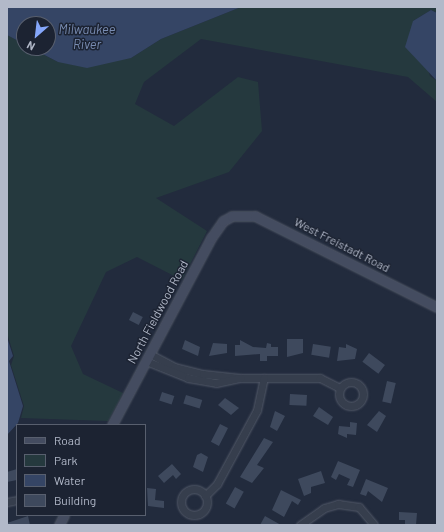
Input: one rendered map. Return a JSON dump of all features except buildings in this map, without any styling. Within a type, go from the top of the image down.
[{"type":"street","name":"West Freistadt Road","points":[[232,216],[243,214],[261,219],[437,307]]},
{"type":"street","name":"North Fieldwood Road","points":[[113,424],[211,238],[223,221],[232,216]]},
{"type":"street","points":[[148,358],[172,370],[203,378],[230,382],[240,378],[320,378],[340,388]]},
{"type":"street","points":[[206,496],[218,484],[257,410],[264,378]]},
{"type":"street","points":[[300,525],[324,508],[338,504],[359,507],[374,525]]},
{"type":"street","points":[[59,525],[64,516]]},
{"type":"green space","points":[[241,7],[437,7],[437,13],[431,10],[413,21],[430,76],[437,81],[437,102],[408,77],[201,39],[144,82],[135,104],[174,126],[238,77],[258,82],[262,131],[229,172],[156,198],[207,231],[182,280],[137,257],[106,272],[71,346],[83,374],[123,393],[108,421],[21,418],[24,406],[11,365],[14,356],[7,333],[7,35],[16,40],[16,56],[46,56],[58,62],[131,58],[161,39]]},
{"type":"water","name":"Milwaukee River","points":[[7,7],[241,7],[161,39],[131,58],[87,68],[58,62],[46,56],[56,56],[56,16],[16,16],[16,40],[7,35]]},
{"type":"water","points":[[431,10],[437,13],[437,81],[405,47],[413,21]]},
{"type":"water","points":[[7,337],[13,356],[9,361],[23,406],[18,423],[7,435]]}]
